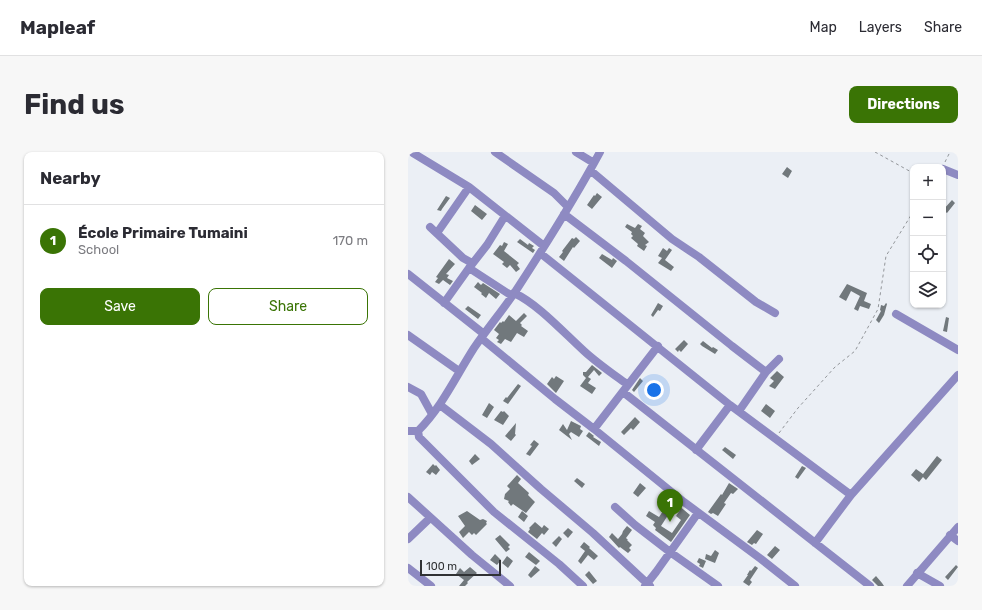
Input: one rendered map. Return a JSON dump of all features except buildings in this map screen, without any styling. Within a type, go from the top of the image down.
[{"type":"street","points":[[496,152],[554,193],[566,211],[626,261],[766,372]]},
{"type":"street","points":[[576,152],[672,239],[699,257],[756,302],[775,313]]},
{"type":"street","points":[[583,586],[559,564],[494,512],[419,437],[418,431],[440,405],[459,371],[482,336],[513,295],[566,211],[600,152]]},
{"type":"street","points":[[412,155],[469,187],[544,246]]},
{"type":"street","points":[[946,170],[958,175]]},
{"type":"street","points":[[469,187],[433,230],[470,266],[513,295],[520,295],[546,315],[625,389],[696,450],[870,586]]},
{"type":"street","points":[[444,303],[487,245],[505,216]]},
{"type":"street","points":[[540,253],[730,405],[739,410],[852,495]]},
{"type":"street","points":[[408,274],[444,303],[537,385],[698,513],[795,586]]},
{"type":"street","points":[[896,314],[958,350]]},
{"type":"street","points":[[408,335],[459,371]]},
{"type":"street","points":[[594,429],[658,346]]},
{"type":"street","points":[[739,410],[766,372],[779,359]]},
{"type":"street","points":[[815,543],[852,495],[958,375]]},
{"type":"street","points":[[408,387],[421,394],[432,414]]},
{"type":"street","points":[[440,405],[491,444],[593,533],[647,585],[698,513]]},
{"type":"street","points":[[696,450],[730,405]]},
{"type":"street","points":[[408,431],[418,431]]},
{"type":"street","points":[[408,497],[472,556],[510,586]]},
{"type":"street","points":[[615,506],[635,525],[718,586]]},
{"type":"street","points":[[408,539],[430,518]]},
{"type":"street","points":[[907,586],[958,527]]},
{"type":"street","points":[[950,535],[958,541]]},
{"type":"street","points":[[408,568],[431,586]]},
{"type":"street","points":[[917,573],[940,586]]},
{"type":"path","points":[[875,152],[910,171]]},
{"type":"path","points":[[942,164],[946,162],[950,152]]},
{"type":"path","points":[[775,438],[798,408],[835,367],[855,351],[878,309],[886,256],[910,217]]},
{"type":"place","name":"École Primaire Tumaini","points":[[670,522]]}]
